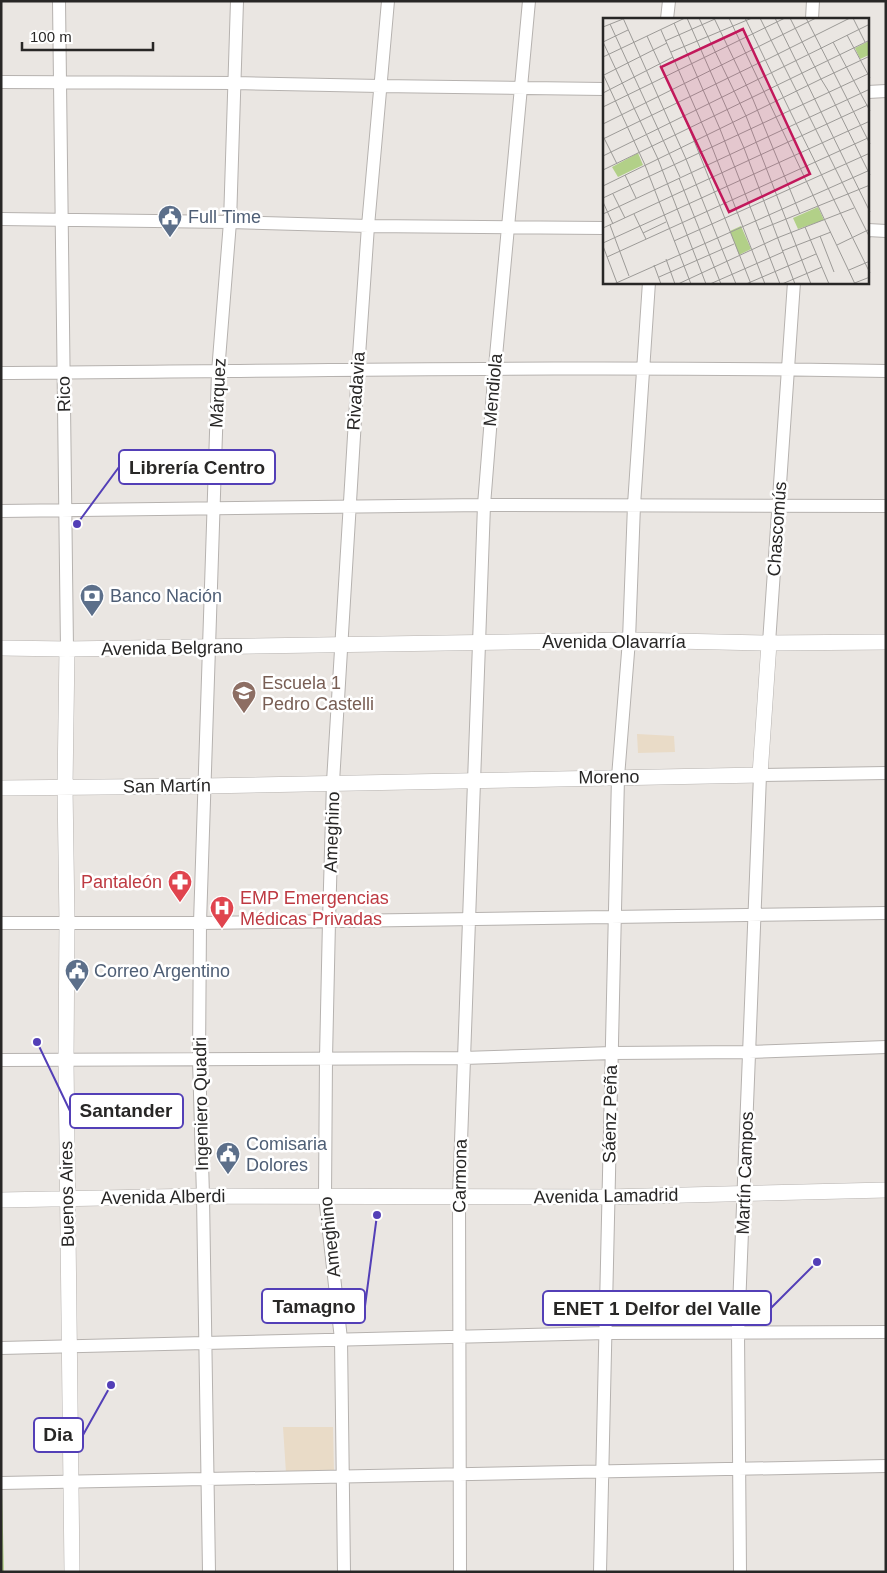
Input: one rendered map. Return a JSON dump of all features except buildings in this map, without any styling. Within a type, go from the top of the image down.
[{"type":"main road","name":"Avenida Olavarría","points":[[342,645],[629,640],[768,643],[886,642]]},
{"type":"main road","name":"Chascomús","points":[[760,775],[768,643]]},
{"type":"main road","name":"Avenida Belgrano","points":[[1,648],[67,649],[342,645]]},
{"type":"main road","name":"Rico","points":[[65,787],[67,649]]},
{"type":"main road","name":"Moreno","points":[[333,782],[760,775]]},
{"type":"main road","name":"San Martín","points":[[1,788],[204,786],[333,782]]},
{"type":"main road","name":"Buenos Aires","points":[[65,787],[67,1199],[72,1572]]},
{"type":"main road","name":"Avenida Lamadrid","points":[[325,1196],[608,1197],[886,1190]]},
{"type":"main road","name":"Avenida Alberdi","points":[[1,1200],[203,1196],[325,1196]]},
{"type":"street","name":"Rico","points":[[59,1],[67,649]]},
{"type":"street","name":"Márquez","points":[[204,786],[218,372],[230,222],[237,1]]},
{"type":"street","name":"Rivadavia","points":[[333,782],[368,226],[388,1]]},
{"type":"street","name":"Mendiola","points":[[474,780],[484,504],[529,1]]},
{"type":"street","points":[[668,18],[669,1]]},
{"type":"street","points":[[812,18],[813,1]]},
{"type":"street","points":[[1,82],[235,82],[603,89]]},
{"type":"street","points":[[870,92],[886,91]]},
{"type":"street","points":[[1,219],[368,226],[603,228]]},
{"type":"street","points":[[870,230],[886,231]]},
{"type":"street","name":"Sáenz Peña","points":[[600,1572],[618,777],[629,640],[634,505],[650,284]]},
{"type":"street","name":"Chascomús","points":[[768,643],[794,284]]},
{"type":"street","points":[[1,373],[218,372],[495,367],[643,367],[886,371]]},
{"type":"street","points":[[1,511],[349,508],[484,504],[886,506]]},
{"type":"street","name":"Moreno","points":[[760,775],[886,773]]},
{"type":"street","name":"Martín Campos","points":[[740,1572],[738,1333],[760,775]]},
{"type":"street","name":"Carmona","points":[[460,1572],[459,1197],[474,780]]},
{"type":"street","name":"Ameghino","points":[[333,782],[326,1058],[325,1196],[341,1339],[344,1572]]},
{"type":"street","name":"Ingeniero Quadri","points":[[204,786],[200,923],[200,1060],[209,1572]]},
{"type":"street","points":[[1,923],[200,923],[886,913]]},
{"type":"street","points":[[1,1060],[463,1058],[612,1053],[749,1052],[886,1046]]},
{"type":"street","points":[[1,1348],[606,1334],[886,1332]]},
{"type":"street","points":[[1,1484],[886,1466]]},
{"type":"shaded area","points":[[637,734],[674,736],[675,752],[638,753]]},
{"type":"shaded area","points":[[283,1427],[333,1427],[334,1473],[286,1473]]},
{"type":"green space","points":[[2,1492],[4,1572],[1,1572]]},
{"type":"place","name":"Full Time","points":[[170,238]]},
{"type":"place","name":"Librería Centro","points":[[77,524]]},
{"type":"place","name":"Banco Nación","points":[[92,617]]},
{"type":"place","name":"Escuela 1 Pedro Castelli","points":[[244,714]]},
{"type":"place","name":"Pantaleón","points":[[180,903]]},
{"type":"place","name":"EMP Emergencias Médicas Privadas","points":[[222,929]]},
{"type":"place","name":"Correo Argentino","points":[[77,992]]},
{"type":"place","name":"Santander","points":[[37,1042]]},
{"type":"place","name":"Comisaria Dolores","points":[[228,1175]]},
{"type":"place","name":"Tamagno","points":[[377,1215]]},
{"type":"place","name":"ENET 1 Delfor del Valle","points":[[817,1262]]},
{"type":"place","name":"Dia","points":[[111,1385]]}]
